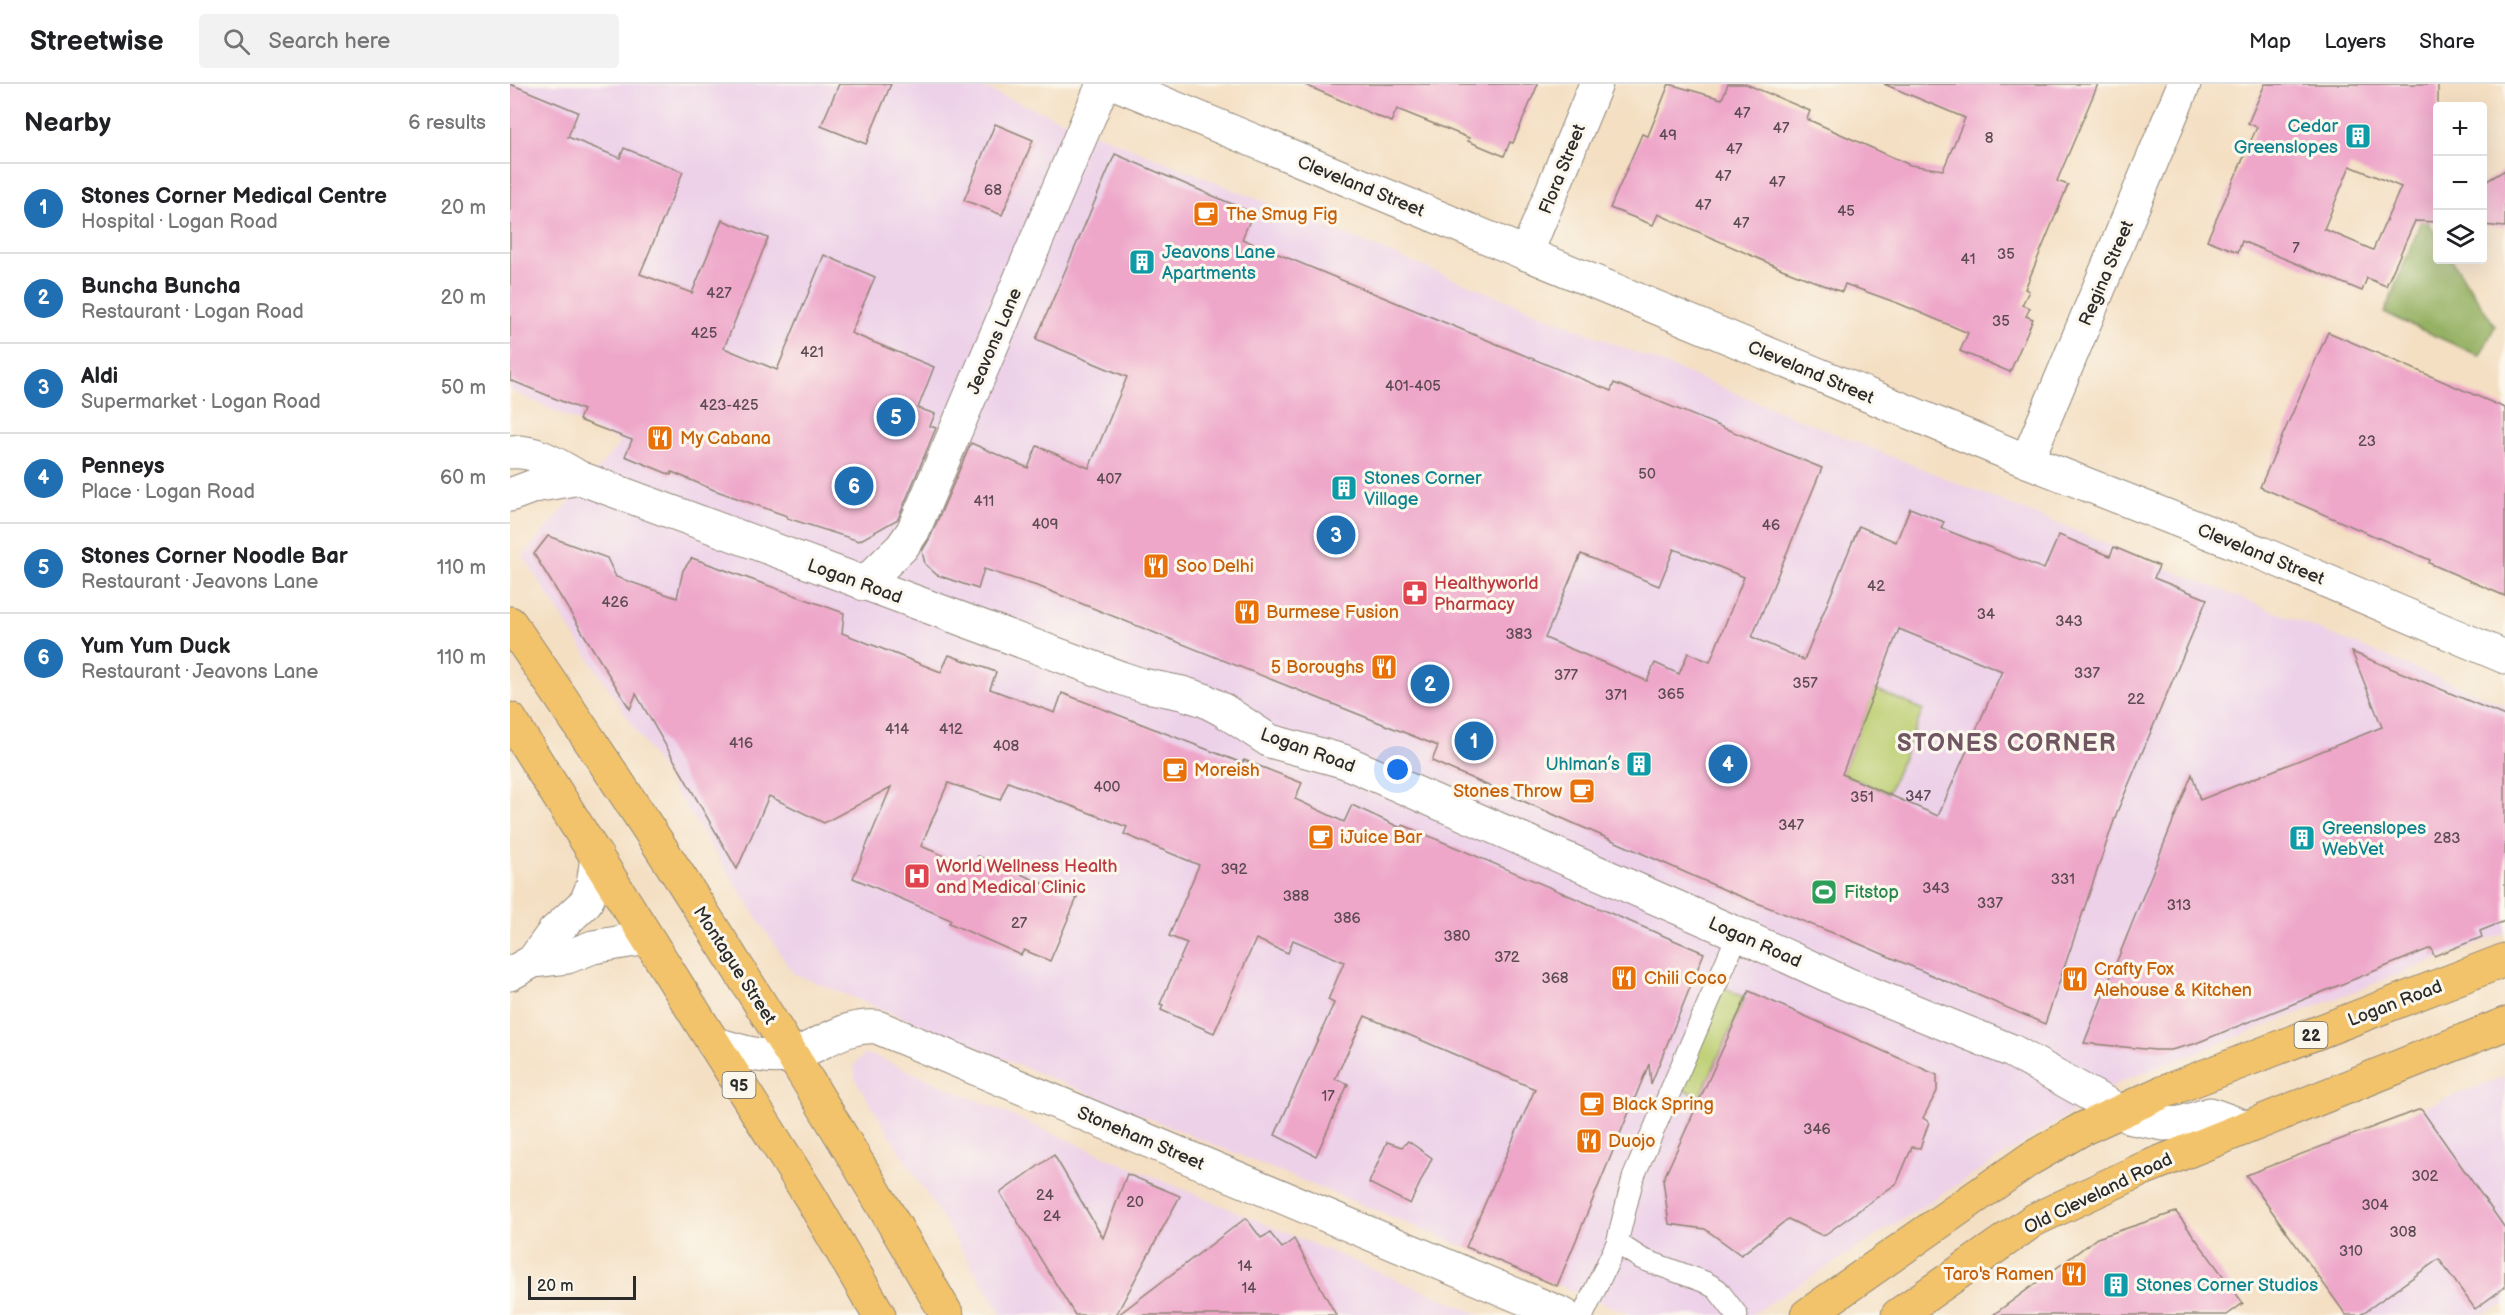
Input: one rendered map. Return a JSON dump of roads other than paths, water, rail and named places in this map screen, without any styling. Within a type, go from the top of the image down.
[{"type":"main road","name":"Montague Street","points":[[510,623],[592,744],[793,1055],[947,1315]]},
{"type":"main road","name":"95","points":[[510,718],[811,1198],[879,1315]]},
{"type":"main road","name":"Logan Road","points":[[2118,1112],[2161,1093],[2505,960]]},
{"type":"main road","points":[[2246,1127],[2505,1024]]},
{"type":"main road","name":"22","points":[[1807,1315],[2030,1159],[2082,1129],[2118,1112]]},
{"type":"main road","name":"Old Cleveland Road","points":[[1898,1315],[2034,1220],[2143,1169],[2246,1127]]},
{"type":"street","name":"Jeavons Lane","points":[[864,584],[895,554],[912,531],[1103,84]]},
{"type":"street","name":"Cleveland Street","points":[[1117,84],[2026,461],[2261,553],[2505,657]]},
{"type":"street","name":"Flora Street","points":[[1526,254],[1596,84]]},
{"type":"street","name":"Regina Street","points":[[2026,461],[2184,84]]},
{"type":"street","name":"Logan Road","points":[[510,452],[527,452],[543,457],[580,478],[1121,678],[1204,700],[1270,741],[1342,761],[1847,984],[2012,1051],[2118,1112],[2146,1122],[2164,1124],[2181,1123],[2210,1114],[2246,1127]]},
{"type":"street","points":[[510,495],[534,486],[580,478]]},
{"type":"street","points":[[521,968],[586,902],[593,885],[597,857]]},
{"type":"street","points":[[521,968],[567,957],[593,947],[647,938]]},
{"type":"street","name":"Stoneham Street","points":[[713,1043],[769,1056],[793,1055],[856,1027],[877,1027],[1564,1315]]},
{"type":"lane","points":[[1583,1315],[1617,1243],[1633,1178],[1738,934]]},
{"type":"lane","points":[[1617,1243],[1642,1259],[1705,1282],[1717,1289],[1737,1315]]},
{"type":"place","name":"Cedar Greenslopes","points":[[2358,136]]},
{"type":"place","name":"The Smug Fig","points":[[1206,214]]},
{"type":"place","name":"Jeavons Lane Apartments","points":[[1142,262]]},
{"type":"place","name":"Stones Corner Noodle Bar","points":[[896,417]]},
{"type":"place","name":"My Cabana","points":[[660,438]]},
{"type":"place","name":"Yum Yum Duck","points":[[854,486]]},
{"type":"place","name":"Stones Corner Village","points":[[1344,488]]},
{"type":"place","name":"Aldi","points":[[1336,535]]},
{"type":"place","name":"Soo Delhi","points":[[1156,566]]},
{"type":"place","name":"Healthyworld Pharmacy","points":[[1415,593]]},
{"type":"place","name":"Burmese Fusion","points":[[1247,612]]},
{"type":"place","name":"5 Boroughs","points":[[1384,667]]},
{"type":"place","name":"Buncha Buncha","points":[[1430,684]]},
{"type":"place","name":"Stones Corner Medical Centre","points":[[1474,741]]},
{"type":"place","name":"Uhlman’s","points":[[1639,764]]},
{"type":"place","name":"Penneys","points":[[1728,764]]},
{"type":"place","name":"Moreish","points":[[1175,770]]},
{"type":"place","name":"Stones Throw","points":[[1582,791]]},
{"type":"place","name":"iJuice Bar","points":[[1321,837]]},
{"type":"place","name":"Greenslopes WebVet","points":[[2302,838]]},
{"type":"place","name":"World Wellness Health and Medical Clinic","points":[[917,876]]},
{"type":"place","name":"Fitstop","points":[[1824,892]]},
{"type":"place","name":"Chili Coco","points":[[1624,978]]},
{"type":"place","name":"Crafty Fox Alehouse & Kitchen","points":[[2075,979]]},
{"type":"place","name":"Black Spring","points":[[1592,1104]]},
{"type":"place","name":"Duojo","points":[[1589,1141]]},
{"type":"place","name":"Taro's Ramen","points":[[2074,1274]]},
{"type":"place","name":"Stones Corner Studios","points":[[2116,1285]]},
{"type":"district","name":"STONES CORNER","points":[[2007,743]]}]
